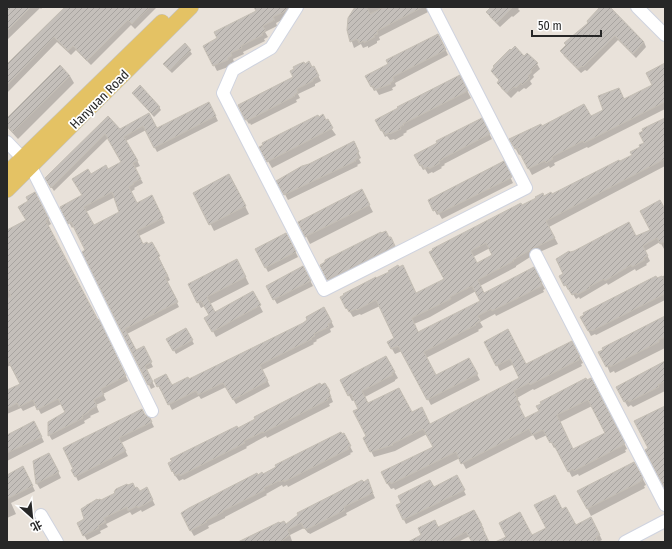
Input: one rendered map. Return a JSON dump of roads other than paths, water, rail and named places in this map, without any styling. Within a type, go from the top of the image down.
[{"type":"main road","name":"Hanyuan Road","points":[[7,190],[26,162],[177,7]]},
{"type":"main road","name":"Hanyuan Road","points":[[7,173],[26,162],[191,7]]},
{"type":"street","points":[[297,7],[271,48],[233,70],[223,93],[324,290],[526,188],[433,7]]},
{"type":"street","points":[[637,7],[665,35]]},
{"type":"street","points":[[7,142],[26,162],[63,230],[152,411]]},
{"type":"street","points":[[536,255],[665,505]]},
{"type":"street","points":[[41,515],[57,542]]},
{"type":"street","points":[[625,542],[665,521]]}]
